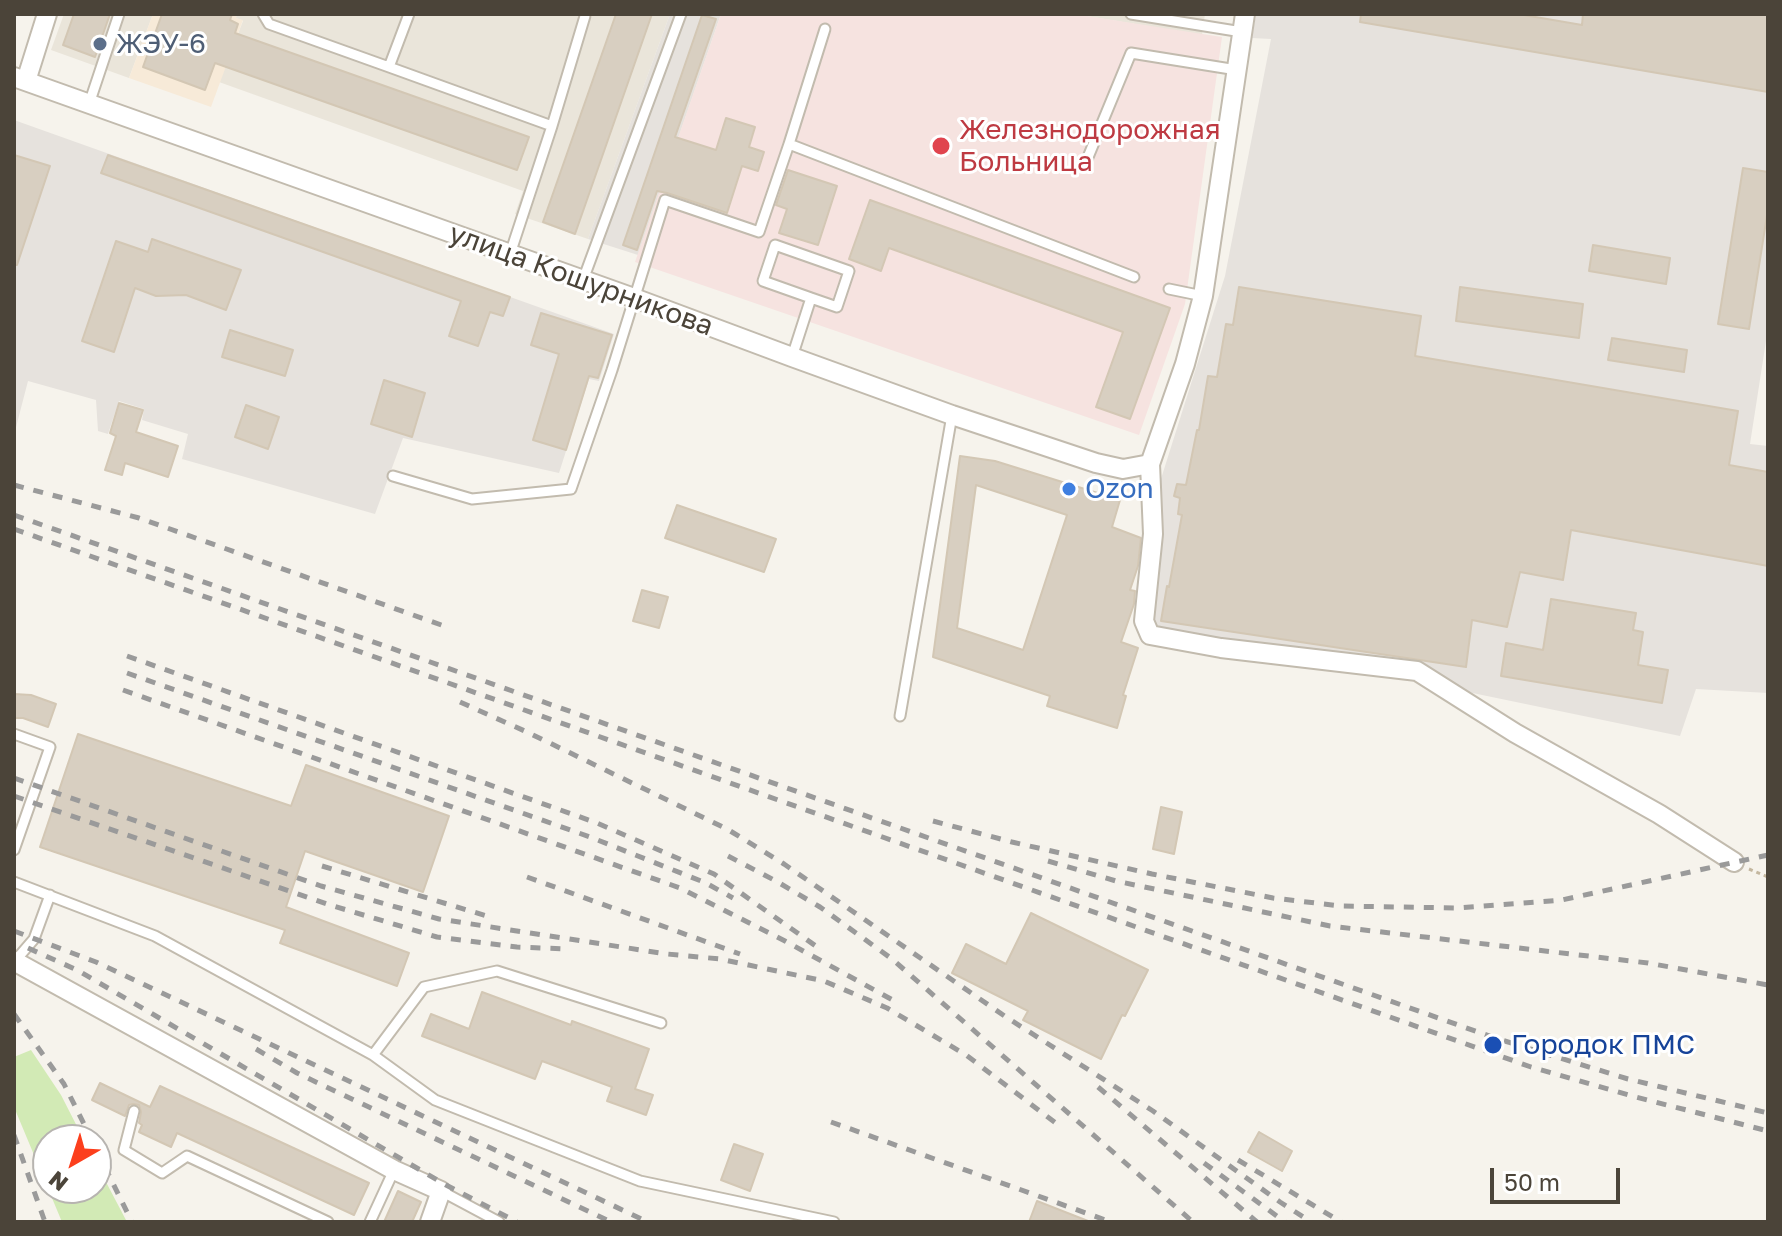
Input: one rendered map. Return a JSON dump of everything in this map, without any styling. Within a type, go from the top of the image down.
[{"type":"street","points":[[20,79],[47,14]]},
{"type":"street","points":[[1244,23],[1203,296],[1185,364],[1150,464],[1154,523],[1144,621],[1150,635],[1221,648],[1417,671],[1515,733],[1659,814],[1734,862]]},
{"type":"street","name":"улица Кошурникова","points":[[20,79],[952,415],[1096,463],[1123,469],[1150,464]]},
{"type":"street","points":[[14,961],[394,1170],[441,1191],[430,1222]]},
{"type":"lane","points":[[89,104],[119,14]]},
{"type":"lane","points":[[263,14],[269,24],[552,126]]},
{"type":"lane","points":[[389,67],[409,14]]},
{"type":"lane","points":[[583,280],[681,14]]},
{"type":"lane","points":[[1131,14],[1244,23]]},
{"type":"lane","points":[[510,254],[552,126],[583,15]]},
{"type":"lane","points":[[393,476],[472,499],[571,489],[665,200],[759,232],[825,29]]},
{"type":"lane","points":[[1086,162],[1131,53],[1237,70]]},
{"type":"lane","points":[[789,144],[1134,277]]},
{"type":"lane","points":[[775,245],[849,271],[837,307],[811,298],[763,281],[775,245]]},
{"type":"lane","points":[[1169,289],[1203,296]]},
{"type":"lane","points":[[792,357],[811,298]]},
{"type":"lane","points":[[900,716],[952,415]]},
{"type":"lane","points":[[14,734],[50,747],[14,850]]},
{"type":"lane","points":[[14,882],[155,936],[373,1055],[435,1100],[640,1181],[834,1222]]},
{"type":"lane","points":[[14,961],[34,939],[50,895]]},
{"type":"lane","points":[[373,1055],[424,987],[497,971],[661,1023]]},
{"type":"lane","points":[[134,1111],[124,1150],[162,1173],[187,1156],[328,1222]]},
{"type":"lane","points":[[370,1222],[394,1170]]},
{"type":"lane","points":[[441,1191],[499,1222]]},
{"type":"shaded area","points":[[64,14],[153,14],[129,78],[51,50]]},
{"type":"shaded area","points":[[153,14],[237,14],[236,18],[243,20],[211,107],[129,78]]},
{"type":"shaded area","points":[[237,14],[670,14],[588,239],[515,214],[523,191],[219,82],[243,21],[236,18]]},
{"type":"shaded area","points":[[670,14],[721,14],[638,255],[588,239]]},
{"type":"shaded area","name":"Железнодорожная Больница","points":[[721,14],[1074,14],[1222,37],[1185,304],[1139,435],[635,262]]},
{"type":"shaded area","points":[[1074,14],[1205,14],[1202,35]]},
{"type":"shaded area","points":[[1256,14],[1741,14],[1768,40],[1768,328],[1750,444],[1768,446],[1768,693],[1696,689],[1680,736],[1154,627],[1160,482],[1225,276],[1271,39],[1252,38]]},
{"type":"shaded area","points":[[14,120],[614,334],[599,381],[589,379],[559,473],[403,438],[375,514],[182,459],[188,434],[142,420],[144,409],[119,401],[108,434],[98,431],[96,400],[28,381],[14,435]]},
{"type":"green space","points":[[31,1050],[76,1124],[32,1124],[32,1150],[14,1107],[14,1057]]},
{"type":"green space","points":[[112,1193],[127,1222],[62,1222],[54,1204],[112,1204]]},
{"type":"building","points":[[74,14],[110,14],[95,57],[63,45]]},
{"type":"building","points":[[162,14],[232,14],[230,20],[238,24],[235,33],[529,137],[517,170],[215,63],[205,90],[143,67]]},
{"type":"building","points":[[616,14],[652,14],[575,234],[543,222]]},
{"type":"building","points":[[1361,14],[1518,14],[1582,25],[1583,14],[1768,14],[1768,92],[1360,22]]},
{"type":"building","points":[[702,15],[716,19],[675,137],[716,150],[726,118],[755,127],[749,147],[764,152],[758,171],[742,166],[727,213],[657,191],[637,250],[623,245]]},
{"type":"building","points":[[14,155],[50,166],[17,265],[14,265]]},
{"type":"building","points":[[108,155],[510,297],[503,316],[490,312],[478,346],[449,336],[461,301],[101,173]]},
{"type":"building","points":[[1743,168],[1768,172],[1768,209],[1749,329],[1718,324]]},
{"type":"building","points":[[788,170],[837,186],[818,245],[779,233],[787,209],[776,205]]},
{"type":"building","points":[[870,200],[1170,308],[1130,419],[1096,407],[1123,332],[889,248],[881,271],[849,259]]},
{"type":"building","points":[[152,239],[241,270],[226,310],[186,295],[156,296],[135,288],[114,352],[82,341],[116,241],[148,252]]},
{"type":"building","points":[[1593,245],[1670,258],[1666,284],[1589,271]]},
{"type":"building","points":[[1239,287],[1421,316],[1415,356],[1738,411],[1729,465],[1768,472],[1768,566],[1571,530],[1563,580],[1520,572],[1507,627],[1472,620],[1466,667],[1161,621],[1182,515],[1178,514],[1180,498],[1174,496],[1177,484],[1186,485],[1208,376],[1217,377],[1226,324],[1233,325]]},
{"type":"building","points":[[1460,287],[1583,304],[1579,338],[1456,321]]},
{"type":"building","points":[[541,313],[612,335],[598,378],[589,376],[566,450],[533,440],[559,354],[531,345]]},
{"type":"building","points":[[230,330],[293,350],[285,376],[222,357]]},
{"type":"building","points":[[1612,338],[1687,350],[1684,372],[1608,360]]},
{"type":"building","points":[[384,380],[425,393],[412,437],[371,424]]},
{"type":"building","points":[[119,403],[143,410],[136,432],[178,446],[168,477],[125,463],[122,475],[105,470],[116,436],[110,433]]},
{"type":"building","points":[[246,405],[279,417],[268,449],[235,437]]},
{"type":"building","points":[[960,456],[995,461],[1120,500],[1112,527],[1141,538],[1138,566],[1130,590],[1135,591],[1134,604],[1121,642],[1138,648],[1123,695],[1126,696],[1117,728],[1047,706],[1050,696],[933,657]],"holes":[[[976,485],[1067,515],[1023,650],[957,628]]]},
{"type":"building","points":[[677,505],[776,539],[764,572],[665,538]]},
{"type":"building","points":[[642,590],[668,597],[659,628],[633,621]]},
{"type":"building","points":[[1551,599],[1636,613],[1633,630],[1643,632],[1638,665],[1668,670],[1662,703],[1501,676],[1506,643],[1543,650]]},
{"type":"building","points":[[14,694],[31,695],[56,704],[48,727],[14,718]]},
{"type":"building","points":[[78,734],[291,806],[306,765],[449,816],[423,892],[305,851],[286,907],[409,953],[397,986],[280,943],[285,930],[40,847]]},
{"type":"building","points":[[1161,807],[1182,812],[1174,854],[1153,849]]},
{"type":"building","points":[[1031,913],[1148,970],[1101,1059],[1023,1020],[1028,1011],[952,973],[966,944],[1006,964]]},
{"type":"building","points":[[482,992],[571,1025],[572,1021],[649,1049],[635,1089],[653,1095],[646,1115],[607,1101],[612,1087],[542,1061],[535,1079],[422,1036],[431,1014],[469,1029]]},
{"type":"building","points":[[100,1083],[150,1107],[160,1086],[369,1183],[354,1215],[177,1133],[171,1147],[139,1132],[142,1125],[139,1123],[139,1105],[129,1105],[125,1116],[92,1100]]},
{"type":"building","points":[[1259,1132],[1292,1151],[1282,1171],[1248,1152]]},
{"type":"building","points":[[734,1144],[763,1154],[750,1191],[721,1180]]},
{"type":"building","points":[[398,1191],[421,1202],[412,1222],[384,1222]]},
{"type":"building","points":[[1037,1201],[1088,1221],[1088,1222],[1029,1222]]},
{"type":"railway","points":[[14,485],[139,518],[447,627]]},
{"type":"railway","points":[[14,515],[1495,1038],[1628,1079],[1768,1113]]},
{"type":"railway","points":[[14,529],[1531,1067],[1768,1131]]},
{"type":"railway","points":[[127,656],[597,823],[714,874],[820,949]]},
{"type":"railway","points":[[127,673],[590,837],[706,883],[733,898]]},
{"type":"railway","points":[[123,690],[680,888],[900,1004]]},
{"type":"railway","points":[[460,702],[727,829],[784,864],[1006,1017],[1153,1111],[1311,1222]]},
{"type":"railway","points":[[14,778],[321,886],[439,919],[667,954],[720,959],[824,981],[887,1008],[966,1055],[1061,1127]]},
{"type":"railway","points":[[14,796],[330,905],[437,937],[517,947],[566,949]]},
{"type":"railway","points":[[933,821],[1152,874],[1273,898],[1341,906],[1458,908],[1562,900],[1768,855]]},
{"type":"railway","points":[[728,856],[820,907],[892,959],[1193,1222]]},
{"type":"railway","points":[[1048,861],[1116,881],[1330,926],[1648,963],[1768,985]]},
{"type":"railway","points":[[322,866],[490,917]]},
{"type":"railway","points":[[527,877],[740,954]]},
{"type":"railway","points":[[14,931],[96,962],[648,1222]]},
{"type":"railway","points":[[28,948],[77,970],[446,1185],[517,1222]]},
{"type":"railway","points":[[14,1014],[64,1084],[84,1124]]},
{"type":"railway","points":[[256,1049],[297,1073],[611,1222]]},
{"type":"railway","points":[[1098,1087],[1257,1222]]},
{"type":"railway","points":[[831,1122],[1111,1222]]},
{"type":"railway","points":[[14,1135],[45,1222]]},
{"type":"railway","points":[[1238,1160],[1341,1222]]},
{"type":"railway","points":[[1204,1163],[1285,1222]]},
{"type":"railway","points":[[112,1181],[132,1222]]},
{"type":"place","name":"ЖЭУ-6","points":[[100,44]]},
{"type":"place","name":"Железнодорожная Больница","points":[[941,146]]},
{"type":"place","name":"Ozon","points":[[1069,489]]},
{"type":"place","name":"Городок ПМС","points":[[1493,1045]]}]
